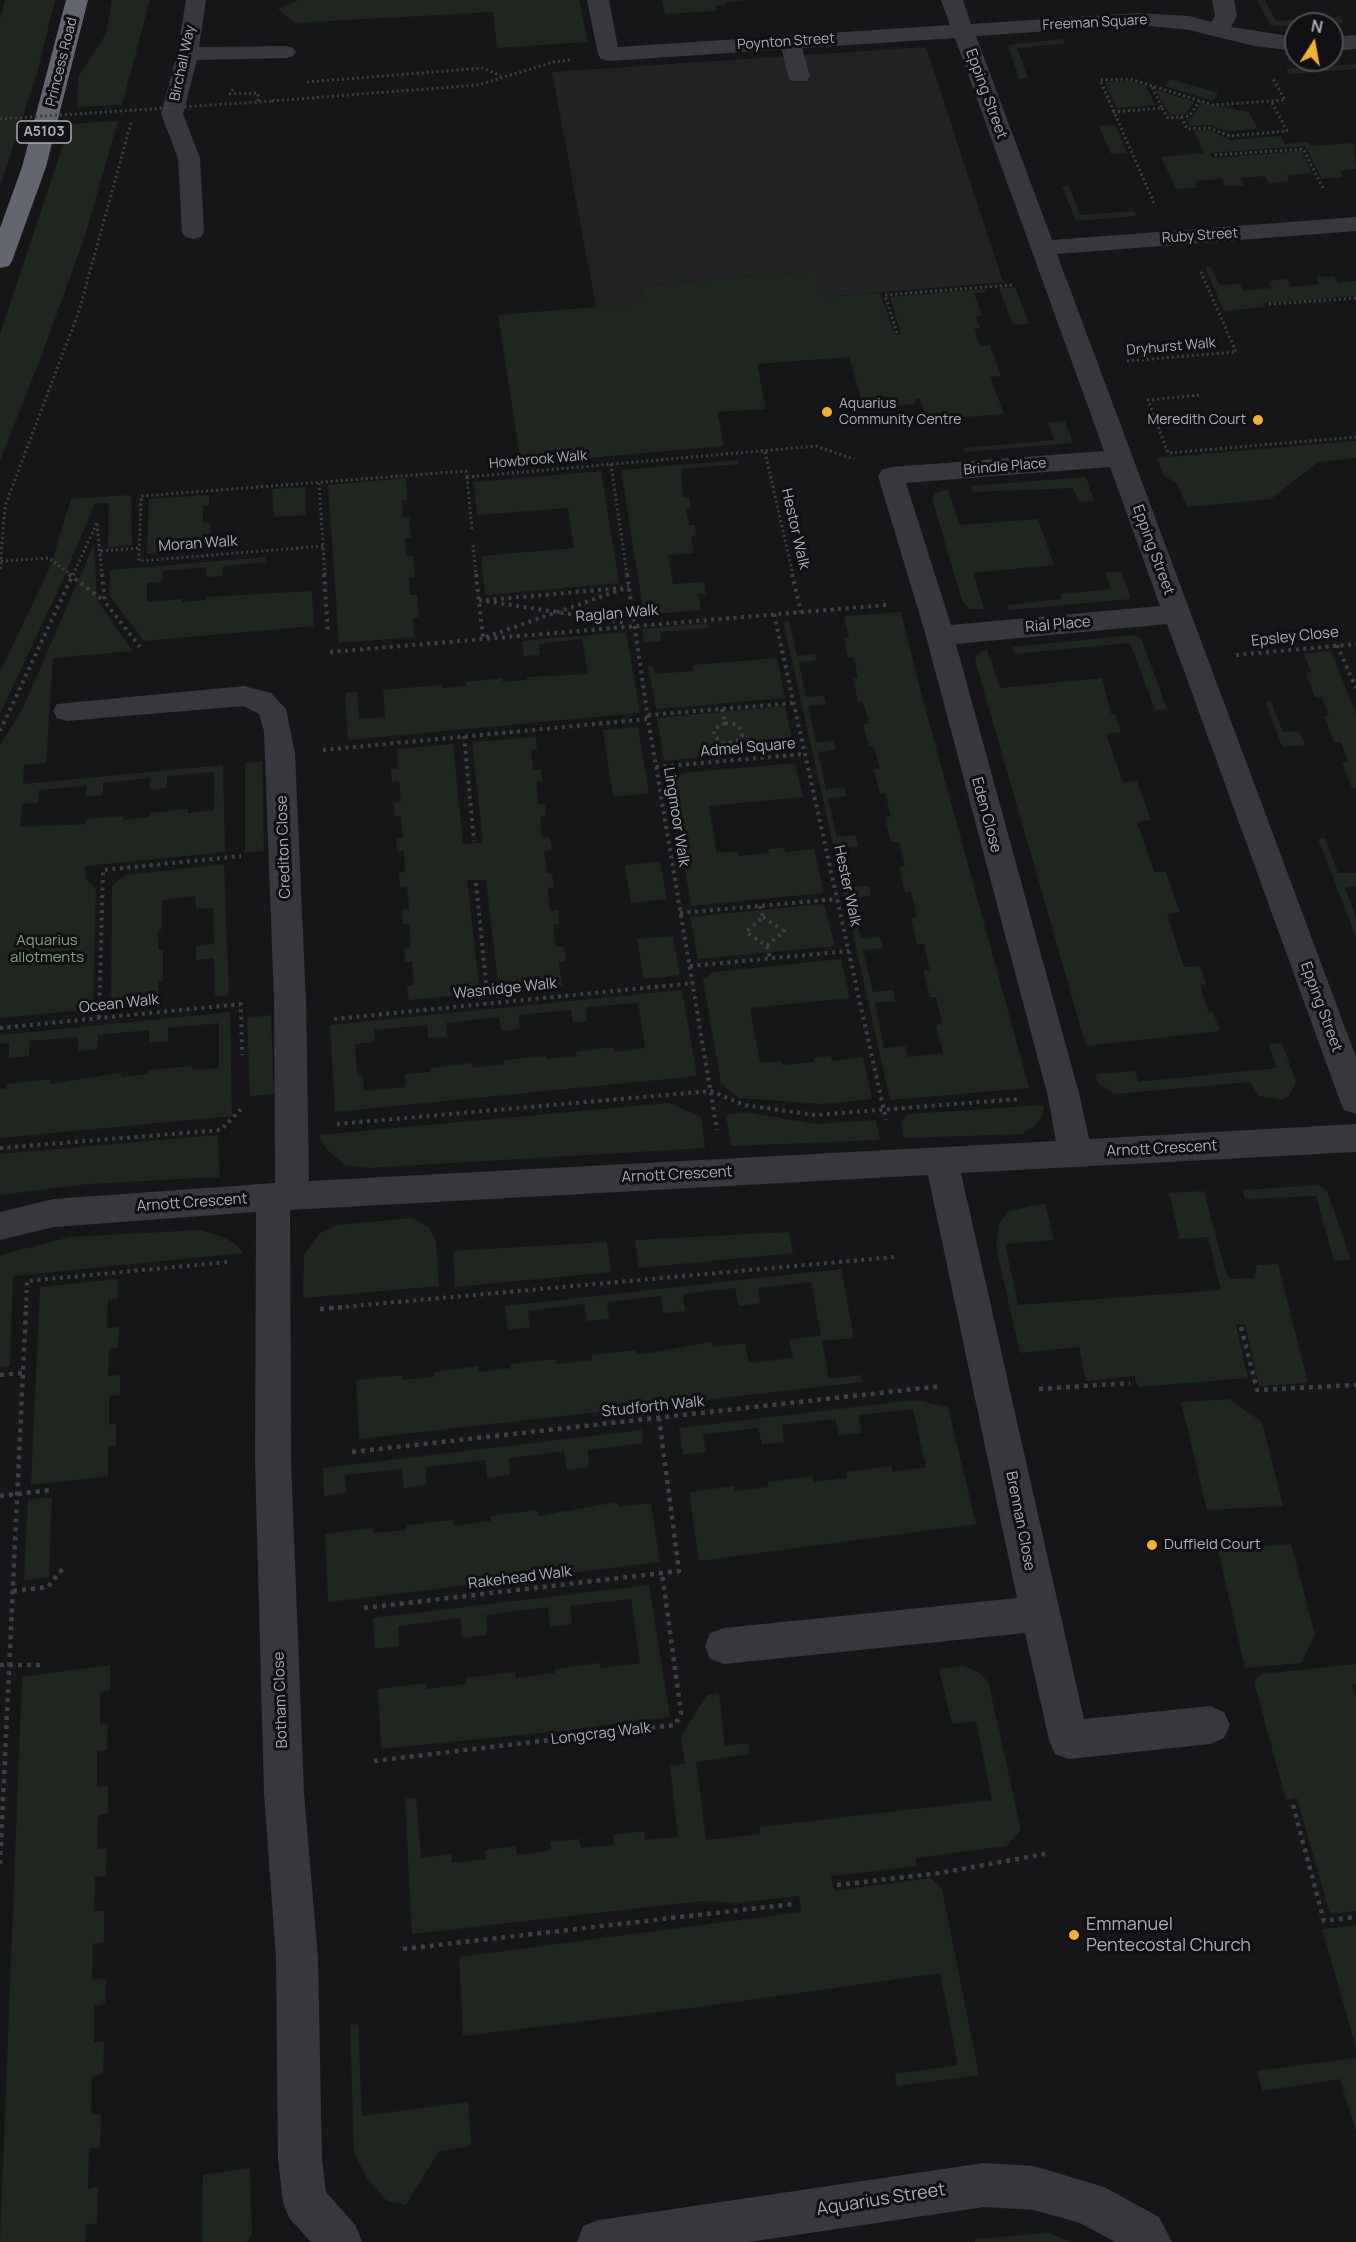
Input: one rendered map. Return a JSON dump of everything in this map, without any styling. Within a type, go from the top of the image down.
[{"type":"highway","name":"Princess Road","points":[[0,261],[34,167],[77,0]]},
{"type":"street","points":[[598,0],[609,54]]},
{"type":"street","name":"Epping Street","points":[[952,0],[1356,1101]]},
{"type":"street","points":[[1219,29],[1226,15],[1223,0]]},
{"type":"street","name":"Freeman Square","points":[[963,31],[1139,19],[1219,29],[1254,39],[1284,43]]},
{"type":"street","name":"Poynton Street","points":[[609,54],[963,31]]},
{"type":"street","name":"Ruby Street","points":[[1043,248],[1356,224]]},
{"type":"street","name":"Brindle Place","points":[[891,476],[1119,458]]},
{"type":"street","name":"Eden Close","points":[[891,476],[940,636],[1064,1097],[1076,1155]]},
{"type":"street","name":"Rial Place","points":[[940,636],[1177,614]]},
{"type":"street","name":"Crediton Close","points":[[67,711],[243,696],[261,700],[273,709],[279,731],[290,1001],[283,1197]]},
{"type":"street","name":"Arnott Crescent","points":[[0,1226],[54,1213],[283,1197],[1356,1138]]},
{"type":"street","name":"Brennan Close","points":[[942,1162],[1013,1483],[1039,1614],[1069,1740],[1210,1725]]},
{"type":"street","name":"Botham Close","points":[[283,1197],[273,1460],[284,1793],[297,1958],[300,2159],[305,2202],[340,2242]]},
{"type":"street","points":[[724,1646],[1039,1614]]},
{"type":"street","name":"Aquarius Street","points":[[599,2242],[984,2185],[1034,2188],[1088,2203],[1143,2233],[1150,2242]]},
{"type":"lane","name":"Birchall Way","points":[[193,232],[189,158],[172,114],[188,54],[196,0]]},
{"type":"lane","points":[[790,42],[799,76]]},
{"type":"lane","points":[[188,54],[286,52]]},
{"type":"path","points":[[0,118],[478,85],[553,62],[609,54]]},
{"type":"path","points":[[296,83],[483,68],[502,76]]},
{"type":"path","points":[[1156,209],[1100,80],[1130,79],[1213,105],[1285,100],[1271,74]]},
{"type":"path","points":[[1152,86],[1168,118],[1189,117],[1200,101]]},
{"type":"path","points":[[0,569],[5,506],[79,311],[138,99]]},
{"type":"path","points":[[1181,117],[1187,129],[1209,128],[1230,136],[1287,131],[1271,101]]},
{"type":"path","points":[[1113,111],[1162,108]]},
{"type":"path","points":[[1215,155],[1302,149],[1327,196]]},
{"type":"path","name":"Dryhurst Walk","points":[[1123,362],[1236,352],[1199,267]]},
{"type":"path","points":[[897,333],[885,295],[1022,284]]},
{"type":"path","points":[[1269,304],[1356,298]]},
{"type":"path","points":[[1199,396],[1148,400],[1168,453],[1356,437]]},
{"type":"path","name":"Howbrook Walk","points":[[319,483],[466,471],[467,477],[816,446],[858,461]]},
{"type":"path","name":"Hestor Walk","points":[[765,452],[801,612]]},
{"type":"path","name":"Lingmoor Walk","points":[[611,464],[648,717],[680,913],[694,983],[723,1173]]},
{"type":"path","points":[[467,477],[472,530]]},
{"type":"path","points":[[319,483],[328,632]]},
{"type":"path","name":"Moran Walk","points":[[319,483],[141,496],[139,561],[323,546]]},
{"type":"path","points":[[0,731],[97,524],[105,602]]},
{"type":"path","points":[[473,545],[483,638],[629,587]]},
{"type":"path","points":[[101,552],[139,548]]},
{"type":"path","points":[[1,561],[49,558],[105,602],[140,647]]},
{"type":"path","points":[[479,600],[629,587]]},
{"type":"path","points":[[479,600],[634,624]]},
{"type":"path","name":"Raglan Walk","points":[[330,652],[634,624],[894,604]]},
{"type":"path","name":"Hester Walk","points":[[774,614],[896,1164]]},
{"type":"path","name":"Epsley Close","points":[[1235,655],[1356,644]]},
{"type":"path","points":[[1337,645],[1356,688]]},
{"type":"path","points":[[319,750],[794,703]]},
{"type":"path","points":[[722,709],[725,723]]},
{"type":"path","points":[[725,723],[735,724],[742,732],[740,739],[729,744],[720,742],[714,736],[714,729],[725,723]]},
{"type":"path","points":[[464,736],[474,842]]},
{"type":"path","points":[[729,744],[732,761]]},
{"type":"path","name":"Admel Square","points":[[656,767],[805,754]]},
{"type":"path","points":[[99,1018],[103,870],[284,852]]},
{"type":"path","points":[[476,883],[488,1003]]},
{"type":"path","points":[[680,913],[837,899]]},
{"type":"path","points":[[760,906],[763,917],[784,931],[767,946]]},
{"type":"path","points":[[763,917],[746,932],[767,946],[770,958]]},
{"type":"path","points":[[690,966],[849,951]]},
{"type":"path","name":"Wasnidge Walk","points":[[330,1019],[694,983]]},
{"type":"path","name":"Ocean Walk","points":[[0,1028],[241,1004],[242,1063]]},
{"type":"path","points":[[336,1124],[711,1091],[744,1106],[814,1115],[1028,1098]]},
{"type":"path","points":[[0,1148],[221,1130],[243,1110],[243,1098]]},
{"type":"path","points":[[315,1309],[894,1257]]},
{"type":"path","points":[[0,1864],[27,1281],[232,1262]]},
{"type":"path","points":[[1241,1327],[1257,1390],[1356,1385]]},
{"type":"path","points":[[0,1375],[23,1373]]},
{"type":"path","points":[[1029,1390],[1130,1383]]},
{"type":"path","name":"Studforth Walk","points":[[352,1452],[948,1385]]},
{"type":"path","name":"Rakehead Walk","points":[[364,1608],[679,1571],[659,1418]]},
{"type":"path","points":[[0,1496],[51,1490]]},
{"type":"path","points":[[13,1591],[48,1587],[64,1567]]},
{"type":"path","name":"Longcrag Walk","points":[[374,1761],[675,1725],[681,1713],[662,1573]]},
{"type":"path","points":[[0,1665],[45,1665]]},
{"type":"path","points":[[1293,1805],[1324,1921],[1356,1917]]},
{"type":"path","points":[[837,1885],[940,1873],[1045,1854]]},
{"type":"path","points":[[404,1949],[793,1904]]},
{"type":"shaded area","points":[[926,47],[1003,282],[824,297],[816,271],[640,286],[643,303],[596,307],[552,72]]},
{"type":"green space","points":[[5,0],[55,0],[37,73],[0,187],[0,20]]},
{"type":"green space","points":[[112,0],[150,0],[122,105],[77,107],[78,77],[106,34]]},
{"type":"green space","points":[[299,0],[579,0],[588,42],[497,48],[493,12],[295,23],[278,9]]},
{"type":"green space","points":[[662,0],[750,0],[715,5],[717,11],[665,14]]},
{"type":"green space","points":[[1257,0],[1265,0],[1276,21],[1284,20],[1284,25],[1271,26]]},
{"type":"green space","points":[[1063,39],[1065,44],[1017,48],[1028,78],[1019,79],[1008,45]]},
{"type":"green space","points":[[1356,64],[1356,69],[1344,70],[1344,65]]},
{"type":"green space","points":[[1288,72],[1316,72],[1289,74]]},
{"type":"green space","points":[[1170,79],[1218,93],[1213,101],[1165,86]]},
{"type":"green space","points":[[1131,81],[1146,86],[1155,105],[1117,108],[1105,82]]},
{"type":"green space","points":[[1156,90],[1194,102],[1185,114],[1170,115]]},
{"type":"green space","points":[[1201,103],[1249,112],[1258,129],[1228,131],[1211,125],[1190,126],[1187,119],[1191,119]]},
{"type":"green space","points":[[118,121],[85,236],[0,461],[0,334],[70,124]]},
{"type":"green space","points":[[1115,125],[1127,153],[1111,154],[1099,126]]},
{"type":"green space","points":[[1209,130],[1230,140],[1281,136],[1285,144],[1308,142],[1310,146],[1354,143],[1356,169],[1340,171],[1343,177],[1322,179],[1305,146],[1210,153],[1212,158],[1301,151],[1312,173],[1287,175],[1289,181],[1269,183],[1266,176],[1241,178],[1244,185],[1225,186],[1222,179],[1195,181],[1197,188],[1176,189],[1161,157],[1204,153],[1194,131]]},
{"type":"green space","points":[[1062,186],[1069,186],[1080,215],[1134,211],[1137,216],[1076,221]]},
{"type":"green space","points":[[1205,267],[1211,267],[1219,285],[1240,284],[1243,291],[1272,288],[1269,281],[1287,279],[1291,287],[1319,284],[1316,277],[1334,276],[1338,283],[1356,281],[1356,296],[1263,303],[1265,307],[1224,311]]},
{"type":"green space","points":[[816,271],[824,297],[880,293],[895,335],[901,334],[890,297],[985,289],[985,292],[974,293],[982,315],[976,316],[980,328],[974,329],[980,346],[990,345],[1001,376],[990,377],[1004,414],[928,420],[920,399],[916,399],[915,404],[864,408],[849,357],[757,364],[766,409],[717,412],[724,446],[521,464],[498,315],[643,303],[640,286]]},
{"type":"green space","points":[[1015,287],[1029,324],[1013,325],[999,288]]},
{"type":"green space","points":[[1065,421],[1073,443],[964,452],[963,448],[1054,440],[1048,423]]},
{"type":"green space","points":[[1356,441],[1356,458],[1318,462],[1271,499],[1187,507],[1177,483],[1164,476],[1157,458]]},
{"type":"green space","points":[[738,460],[739,464],[681,469],[683,497],[689,497],[691,508],[686,509],[689,525],[695,525],[696,536],[691,537],[694,553],[668,555],[673,584],[704,582],[706,594],[698,594],[701,610],[644,615],[621,470]]},
{"type":"green space","points":[[601,471],[619,583],[485,595],[481,556],[574,548],[568,508],[477,515],[474,482]]},
{"type":"green space","points":[[1086,477],[1094,501],[1079,502],[1073,488],[973,492],[971,486]]},
{"type":"green space","points":[[406,478],[407,500],[402,501],[403,517],[409,517],[411,538],[405,538],[406,555],[413,556],[415,577],[409,578],[410,595],[417,595],[419,617],[413,618],[414,637],[339,643],[328,485]]},
{"type":"green space","points":[[305,487],[306,515],[274,517],[272,489]]},
{"type":"green space","points":[[948,489],[960,525],[1038,519],[1054,565],[973,573],[984,609],[970,609],[962,601],[932,498],[935,493]]},
{"type":"green space","points":[[131,495],[132,545],[108,547],[109,503],[95,503],[61,584],[0,714],[0,672],[51,565],[71,499]]},
{"type":"green space","points":[[209,495],[209,505],[203,506],[203,523],[210,523],[211,533],[203,534],[204,549],[147,554],[149,499]]},
{"type":"green space","name":"Aquarius allotments","points":[[94,544],[97,600],[133,651],[53,658],[46,763],[24,765],[23,784],[223,765],[225,852],[85,866],[85,878],[96,889],[93,1009],[0,1018],[0,745],[22,710]],"holes":[[[214,772],[214,810],[188,813],[188,809],[150,813],[149,817],[124,820],[123,816],[86,819],[85,824],[20,827],[22,804],[38,803],[39,790],[86,786],[86,797],[103,795],[103,783],[150,778],[150,790],[167,788],[167,776]]]},
{"type":"green space","points":[[265,557],[266,562],[223,566],[222,576],[206,577],[206,567],[163,571],[162,582],[147,583],[147,602],[182,599],[182,602],[206,600],[206,597],[312,591],[314,626],[144,641],[109,595],[110,570]]},
{"type":"green space","points":[[1121,571],[1131,599],[1009,610],[1007,605],[1061,599],[1060,594],[1111,589],[1105,573]]},
{"type":"green space","points":[[901,612],[1029,1088],[890,1100],[783,621],[789,621],[797,656],[815,654],[816,660],[799,662],[806,697],[824,696],[826,704],[808,706],[816,742],[834,741],[836,749],[818,752],[826,789],[845,787],[847,796],[828,799],[837,837],[856,835],[858,846],[841,848],[850,887],[869,886],[871,896],[851,898],[861,939],[880,937],[883,948],[863,950],[873,992],[893,990],[895,1001],[875,1003],[884,1048],[905,1046],[908,1057],[943,1053],[936,1025],[942,1024],[936,997],[930,997],[923,970],[930,970],[924,944],[917,944],[911,918],[917,917],[911,892],[905,893],[899,867],[905,866],[899,842],[891,842],[885,817],[891,816],[885,793],[880,794],[874,769],[880,769],[874,746],[869,747],[863,724],[869,723],[863,701],[858,702],[853,679],[858,678],[854,658],[848,658],[844,638],[849,637],[844,616]]},
{"type":"green space","points":[[708,623],[709,628],[660,632],[661,641],[644,643],[642,629]]},
{"type":"green space","points":[[626,632],[640,713],[348,740],[345,693],[357,692],[359,719],[385,717],[383,690],[441,685],[442,688],[466,686],[466,682],[502,678],[503,682],[527,680],[527,677],[588,674],[582,639],[539,644],[540,655],[524,656],[522,641]]},
{"type":"green space","points":[[1133,635],[1141,638],[1167,709],[1155,710],[1130,643],[1014,654],[1012,647]]},
{"type":"green space","points":[[987,649],[1000,688],[1102,678],[1111,714],[1115,714],[1121,732],[1106,734],[1123,782],[1137,781],[1151,820],[1137,822],[1154,872],[1166,872],[1180,912],[1167,914],[1184,967],[1200,966],[1206,984],[1200,985],[1208,1011],[1213,1012],[1220,1031],[1086,1046],[975,660],[977,654]]},
{"type":"green space","points":[[1331,651],[1356,714],[1356,788],[1352,788],[1342,763],[1348,761],[1341,742],[1334,742],[1324,716],[1329,716],[1322,697],[1315,697],[1306,673],[1311,672],[1304,654]]},
{"type":"green space","points":[[777,658],[785,698],[656,709],[648,666],[653,666],[655,674],[693,671],[692,665]]},
{"type":"green space","points":[[1265,701],[1271,701],[1283,732],[1299,731],[1305,745],[1282,747]]},
{"type":"green space","points":[[785,706],[794,748],[664,761],[657,718]]},
{"type":"green space","points":[[638,727],[649,793],[613,797],[603,730]]},
{"type":"green space","points":[[536,737],[537,749],[531,750],[533,770],[541,769],[543,781],[536,782],[538,804],[545,804],[546,816],[540,816],[542,838],[550,837],[552,850],[544,851],[547,873],[552,873],[554,887],[548,888],[550,911],[558,910],[559,924],[553,925],[556,947],[564,947],[566,961],[559,962],[562,986],[499,993],[486,880],[467,880],[480,993],[409,1000],[407,986],[414,985],[412,961],[405,962],[404,948],[411,947],[409,924],[403,924],[402,910],[409,909],[407,886],[400,887],[399,873],[405,872],[404,851],[397,851],[396,838],[403,838],[401,816],[395,816],[394,803],[401,802],[399,781],[392,782],[391,769],[398,769],[397,749],[453,744],[463,844],[483,843],[472,742]]},
{"type":"green space","points":[[262,761],[264,851],[245,853],[245,763]]},
{"type":"green space","points":[[795,763],[803,797],[709,806],[717,853],[738,851],[738,856],[769,853],[769,849],[784,848],[786,852],[814,849],[824,893],[691,906],[671,781],[682,773]]},
{"type":"green space","points":[[1325,838],[1338,873],[1356,873],[1356,886],[1345,888],[1356,918],[1356,937],[1318,839]]},
{"type":"green space","points":[[660,862],[667,899],[631,903],[625,865]]},
{"type":"green space","points":[[224,864],[229,995],[215,997],[214,958],[196,960],[196,946],[214,944],[213,908],[196,909],[195,896],[162,900],[162,929],[158,930],[158,950],[163,950],[163,981],[158,982],[158,1003],[111,1008],[112,886],[125,875]]},
{"type":"green space","points":[[824,904],[835,946],[698,959],[690,917]]},
{"type":"green space","points":[[673,936],[680,975],[644,979],[637,939]]},
{"type":"green space","points":[[841,959],[850,998],[750,1008],[760,1063],[781,1061],[782,1065],[815,1062],[814,1058],[831,1056],[832,1061],[863,1057],[872,1099],[823,1104],[739,1098],[721,1083],[703,980],[714,972]]},
{"type":"green space","points":[[682,990],[697,1076],[335,1112],[330,1025]],"holes":[[[638,1003],[645,1048],[614,1052],[613,1047],[576,1052],[577,1056],[504,1060],[504,1064],[473,1068],[472,1063],[431,1068],[431,1072],[405,1074],[405,1087],[364,1091],[363,1075],[357,1075],[355,1044],[375,1042],[374,1030],[427,1025],[428,1038],[447,1037],[446,1023],[499,1017],[501,1031],[520,1029],[518,1015],[571,1010],[573,1023],[587,1021],[586,1007]]]},
{"type":"green space","points":[[230,1012],[232,1116],[0,1138],[0,1089],[7,1088],[7,1084],[50,1079],[50,1084],[121,1073],[121,1077],[148,1074],[149,1070],[192,1066],[193,1070],[219,1068],[219,1023],[168,1028],[168,1041],[149,1043],[149,1030],[98,1035],[97,1049],[78,1051],[78,1037],[29,1041],[29,1056],[9,1058],[9,1043],[0,1044],[0,1035]]},
{"type":"green space","points":[[271,1015],[274,1094],[250,1096],[247,1018]]},
{"type":"green space","points":[[1282,1043],[1296,1082],[1289,1096],[1281,1100],[1258,1096],[1250,1082],[1115,1094],[1098,1083],[1095,1074],[1135,1071],[1138,1082],[1277,1068],[1269,1044]]},
{"type":"green space","points":[[669,1103],[701,1117],[705,1148],[367,1168],[345,1165],[327,1150],[318,1135]]},
{"type":"green space","points":[[1044,1105],[1042,1117],[1035,1126],[1022,1134],[904,1138],[901,1121],[908,1114]]},
{"type":"green space","points":[[744,1112],[816,1124],[876,1120],[880,1140],[731,1146],[726,1115]]},
{"type":"green space","points":[[218,1135],[220,1177],[88,1184],[0,1195],[0,1154]]},
{"type":"green space","points":[[1318,1185],[1327,1191],[1351,1260],[1334,1261],[1316,1196],[1245,1199],[1242,1190]]},
{"type":"green space","points":[[1204,1191],[1225,1270],[1230,1279],[1254,1278],[1257,1265],[1278,1264],[1308,1383],[1259,1386],[1245,1324],[1236,1324],[1248,1378],[1138,1387],[1134,1376],[1086,1381],[1079,1347],[1020,1353],[996,1247],[999,1223],[1009,1211],[1045,1203],[1054,1240],[1005,1244],[1018,1305],[1221,1290],[1208,1237],[1180,1239],[1169,1193]]},
{"type":"green space","points":[[412,1218],[429,1227],[436,1242],[439,1286],[303,1298],[304,1255],[319,1234],[337,1225]]},
{"type":"green space","points":[[201,1230],[225,1238],[237,1245],[243,1253],[13,1276],[10,1366],[0,1367],[0,1255],[70,1237]]},
{"type":"green space","points":[[789,1232],[793,1253],[639,1268],[635,1240]]},
{"type":"green space","points":[[607,1242],[611,1272],[455,1287],[453,1251]]},
{"type":"green space","points":[[841,1269],[854,1338],[822,1341],[829,1379],[861,1375],[863,1382],[359,1439],[356,1380],[402,1375],[402,1380],[434,1377],[434,1372],[478,1366],[479,1372],[511,1368],[511,1364],[556,1359],[556,1364],[592,1360],[591,1355],[636,1350],[637,1355],[712,1342],[713,1347],[745,1343],[749,1363],[793,1358],[789,1340],[821,1335],[811,1282],[758,1288],[760,1303],[739,1306],[735,1288],[683,1294],[685,1311],[663,1313],[661,1296],[607,1302],[609,1319],[587,1321],[584,1304],[528,1311],[530,1327],[508,1330],[505,1306]]},
{"type":"green space","points":[[118,1279],[117,1299],[108,1300],[107,1328],[119,1327],[118,1347],[109,1349],[108,1376],[120,1375],[120,1395],[109,1396],[109,1425],[116,1424],[116,1446],[108,1447],[108,1476],[31,1485],[40,1287]]},
{"type":"green space","points":[[1229,1399],[1262,1422],[1283,1506],[1207,1510],[1181,1402]]},
{"type":"green space","points":[[915,1400],[948,1407],[976,1524],[699,1561],[689,1492],[734,1486],[735,1491],[768,1487],[768,1482],[812,1476],[814,1482],[847,1478],[846,1472],[891,1466],[893,1472],[926,1467],[913,1409],[858,1415],[862,1433],[839,1435],[835,1419],[782,1425],[784,1442],[762,1445],[758,1428],[703,1434],[706,1452],[683,1455],[679,1428]]},
{"type":"green space","points":[[642,1430],[643,1443],[588,1450],[589,1467],[567,1470],[564,1451],[509,1458],[510,1475],[487,1478],[485,1460],[426,1467],[426,1485],[404,1488],[402,1469],[345,1475],[346,1493],[324,1496],[323,1468]]},
{"type":"green space","points":[[52,1497],[49,1577],[24,1581],[28,1500]]},
{"type":"green space","points":[[617,1502],[618,1507],[651,1503],[660,1562],[328,1602],[325,1534],[372,1528],[373,1533],[406,1530],[407,1525],[453,1520],[453,1526],[491,1521],[491,1516],[537,1510],[538,1516]]},
{"type":"green space","points":[[1291,1544],[1315,1635],[1301,1663],[1245,1668],[1218,1550]]},
{"type":"green space","points":[[649,1585],[670,1717],[560,1731],[381,1749],[378,1689],[426,1683],[427,1689],[466,1684],[466,1678],[515,1672],[516,1678],[555,1673],[555,1669],[600,1663],[601,1668],[640,1663],[631,1599],[570,1606],[572,1624],[550,1627],[548,1607],[486,1615],[487,1635],[462,1638],[460,1618],[398,1626],[399,1646],[375,1649],[373,1618]]},
{"type":"green space","points":[[1356,1664],[1356,1684],[1352,1685],[1356,1697],[1356,1911],[1330,1914],[1297,1798],[1286,1800],[1254,1682],[1262,1674]]},
{"type":"green space","points":[[110,1665],[110,1690],[100,1692],[100,1725],[108,1724],[107,1750],[97,1751],[97,1787],[108,1786],[108,1813],[98,1815],[97,1849],[107,1848],[106,1876],[95,1877],[94,1911],[104,1911],[104,1942],[93,1944],[92,1980],[106,1978],[105,2004],[94,2006],[94,2042],[104,2042],[103,2074],[92,2076],[91,2114],[101,2114],[100,2147],[89,2149],[88,2189],[98,2187],[97,2223],[86,2225],[85,2242],[0,2242],[22,1677]]},
{"type":"green space","points":[[963,1666],[976,1671],[988,1681],[1021,1830],[1006,1846],[916,1858],[917,1866],[831,1876],[834,1891],[931,1878],[942,1889],[979,2075],[897,2086],[895,2074],[958,2065],[940,1973],[699,2007],[463,2036],[459,1957],[801,1912],[799,1896],[738,1903],[702,1901],[412,1934],[405,1799],[416,1798],[421,1858],[451,1854],[452,1863],[486,1859],[485,1850],[516,1846],[517,1855],[551,1850],[550,1842],[579,1839],[581,1848],[614,1845],[613,1835],[644,1831],[645,1840],[678,1837],[670,1766],[685,1764],[681,1736],[707,1695],[719,1693],[725,1746],[748,1743],[750,1754],[696,1762],[706,1840],[760,1834],[760,1827],[992,1800],[976,1721],[952,1724],[939,1669]]},
{"type":"green space","points":[[1356,1925],[1356,2048],[1322,1929]]},
{"type":"green space","points":[[358,2024],[362,2116],[468,2102],[471,2146],[439,2151],[406,2205],[387,2201],[366,2177],[354,2152],[350,2025]]},
{"type":"green space","points":[[1356,2058],[1356,2132],[1340,2079],[1262,2091],[1257,2071]]},
{"type":"green space","points":[[250,2168],[252,2236],[247,2242],[202,2242],[203,2175]]},
{"type":"green space","points":[[1048,2233],[1072,2242],[975,2242],[975,2239]]},
{"type":"place","name":"Aquarius Community Centre","points":[[827,412]]},
{"type":"place","name":"Meredith Court","points":[[1258,420]]},
{"type":"place","name":"Duffield Court","points":[[1152,1545]]},
{"type":"place","name":"Emmanuel Pentecostal Church","points":[[1074,1935]]}]
